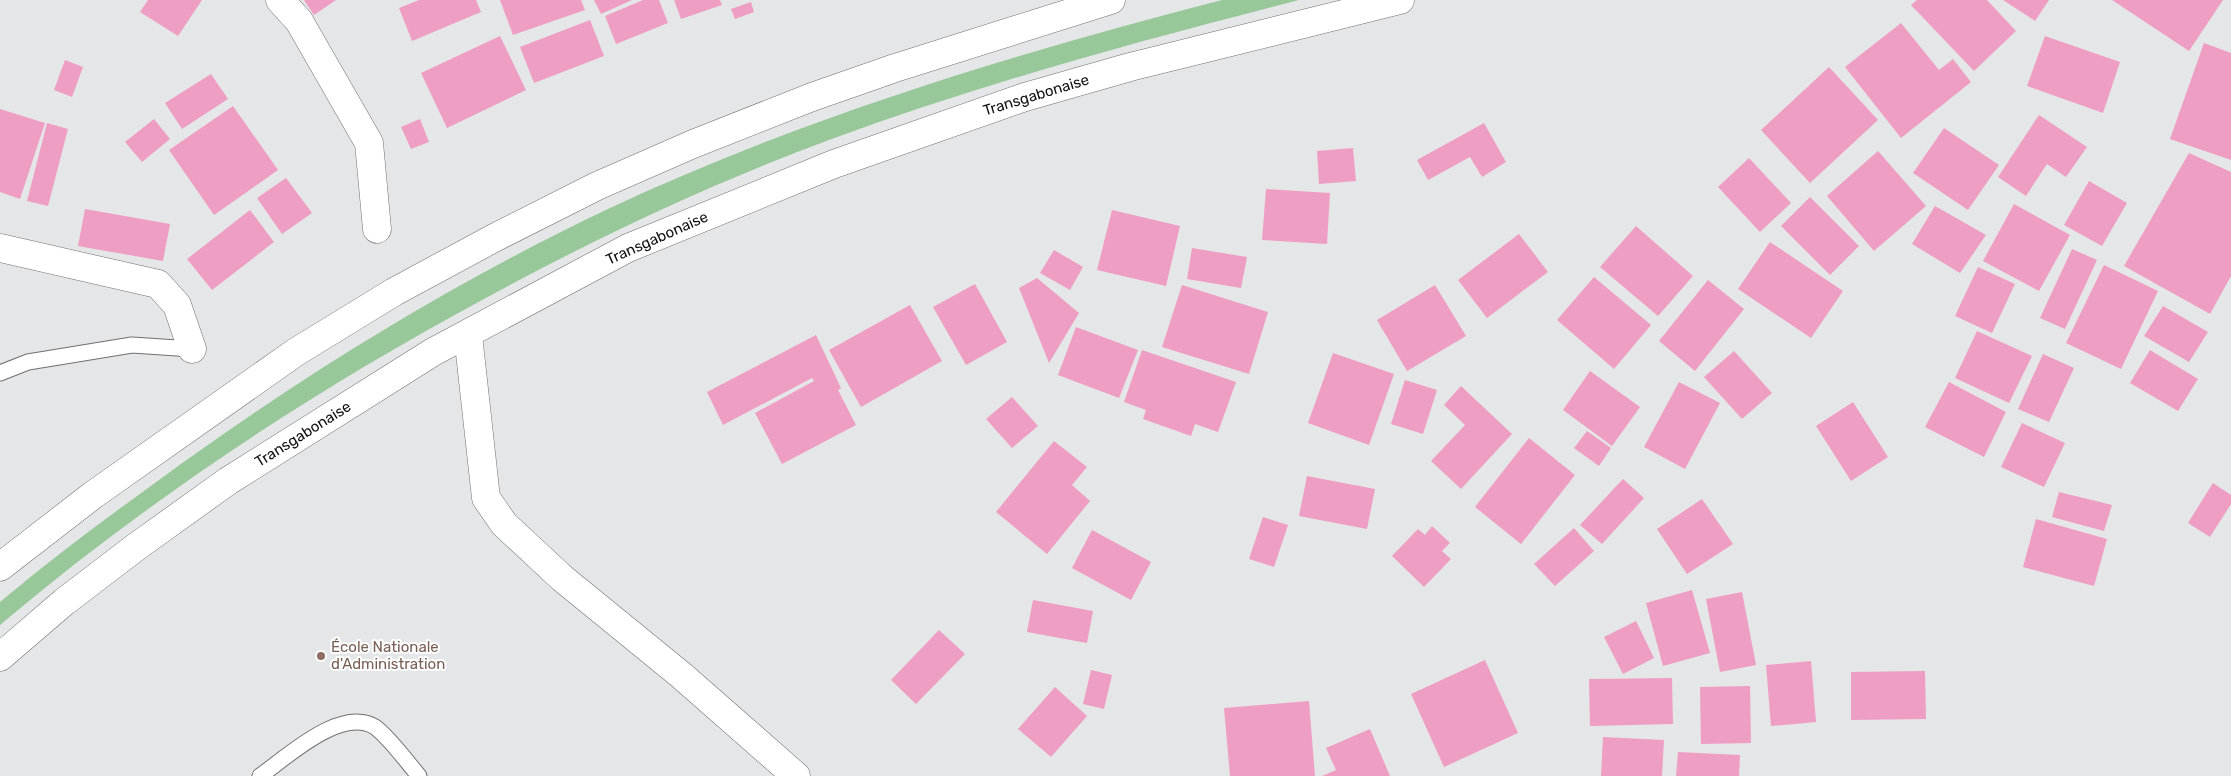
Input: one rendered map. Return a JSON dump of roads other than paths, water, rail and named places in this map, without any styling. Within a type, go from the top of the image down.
[{"type":"main road","points":[[280,0],[299,21],[369,142],[377,229]]},
{"type":"main road","points":[[0,567],[93,495],[296,352],[394,292],[494,238],[597,186],[693,144],[812,97],[895,68],[1111,0]]},
{"type":"main road","name":"Transgabonaise","points":[[0,657],[64,602],[136,547],[228,481],[433,352],[628,248],[834,164],[1025,97],[1130,67],[1400,0]]},
{"type":"main road","points":[[0,248],[158,284],[177,305],[192,350]]},
{"type":"main road","points":[[468,335],[486,498],[504,524],[562,578],[681,675],[796,776]]},
{"type":"lane","points":[[0,373],[28,362],[132,345],[192,350]]},
{"type":"lane","points":[[260,776],[319,734],[342,724],[364,722],[376,728],[419,776]]},
{"type":"place","name":"École Nationale d'Administration","points":[[321,656]]}]
